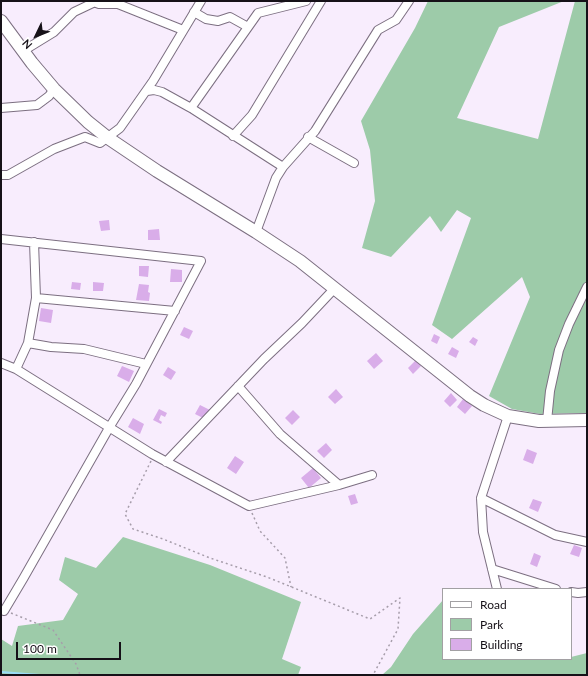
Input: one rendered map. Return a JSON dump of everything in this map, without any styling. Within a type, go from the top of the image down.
[{"type":"street","points":[[1,175],[8,174],[54,149],[85,137],[100,143],[120,128],[146,91],[200,1]]},
{"type":"street","points":[[192,108],[258,13],[306,1]]},
{"type":"street","points":[[233,136],[252,115],[322,1]]},
{"type":"street","points":[[23,51],[54,32],[74,12],[92,2],[99,4],[118,4],[183,30]]},
{"type":"street","points":[[256,232],[276,178],[283,167],[315,130],[378,30],[396,20],[407,2]]},
{"type":"street","points":[[194,12],[206,19],[218,21],[230,17],[248,27]]},
{"type":"street","points":[[1,21],[54,89],[88,122],[108,138],[157,171],[300,261],[470,396],[484,405],[508,416],[525,420],[587,420]]},
{"type":"street","points":[[1,108],[37,105],[49,96],[54,89]]},
{"type":"street","points":[[146,91],[154,90],[162,92],[192,108],[283,167]]},
{"type":"street","points":[[308,137],[354,163]]},
{"type":"street","points":[[1,238],[201,261],[146,364],[23,579],[2,610]]},
{"type":"street","points":[[16,369],[28,343],[36,298],[34,242]]},
{"type":"street","points":[[547,421],[550,391],[559,350],[587,287]]},
{"type":"street","points":[[166,462],[264,359],[302,324],[334,289]]},
{"type":"street","points":[[36,298],[175,311]]},
{"type":"street","points":[[28,343],[51,347],[84,349],[146,364]]},
{"type":"street","points":[[1,363],[16,369],[152,454],[249,506],[340,485],[372,475]]},
{"type":"street","points":[[238,386],[280,434],[340,485]]},
{"type":"street","points":[[497,588],[483,532],[481,498],[508,416]]},
{"type":"street","points":[[481,498],[555,535],[587,542]]},
{"type":"street","points":[[492,570],[553,588]]},
{"type":"street","points":[[572,592],[587,592]]},
{"type":"path","points":[[152,454],[150,464],[125,514],[133,529],[291,586],[370,619],[400,598],[398,629],[373,675]]},
{"type":"path","points":[[249,506],[260,531],[285,558],[291,586]]},
{"type":"path","points":[[2,610],[53,630],[76,664],[80,675]]},
{"type":"green space","points":[[428,1],[564,1],[499,27],[457,118],[538,139],[575,1],[587,1],[587,413],[540,414],[512,409],[489,396],[530,297],[522,277],[452,339],[432,325],[471,218],[457,210],[441,232],[430,216],[391,257],[362,248],[375,201],[370,150],[361,121],[415,28]]},
{"type":"green space","points":[[123,537],[210,565],[301,602],[282,659],[301,667],[298,675],[1,675],[1,639],[12,646],[18,626],[63,620],[78,594],[59,580],[65,557],[96,568]]},
{"type":"green space","points":[[442,601],[442,660],[572,660],[572,657],[587,653],[587,675],[382,675],[391,667],[413,634]]},
{"type":"building","points":[[109,220],[110,230],[101,231],[99,221]]},
{"type":"building","points":[[159,229],[160,240],[148,240],[148,230]]},
{"type":"building","points":[[139,266],[149,266],[148,277],[139,276]]},
{"type":"building","points":[[171,269],[182,270],[182,282],[170,282]]},
{"type":"building","points":[[72,282],[81,283],[80,290],[71,289]]},
{"type":"building","points":[[93,282],[104,283],[103,291],[93,291]]},
{"type":"building","points":[[139,284],[149,285],[149,301],[136,300]]},
{"type":"building","points":[[41,308],[53,310],[51,323],[39,321]]},
{"type":"building","points":[[184,327],[193,331],[189,339],[180,335]]},
{"type":"building","points":[[434,334],[440,337],[437,344],[431,341]]},
{"type":"building","points":[[473,337],[478,340],[475,346],[469,342]]},
{"type":"building","points":[[452,347],[459,351],[456,358],[448,354]]},
{"type":"building","points":[[376,353],[383,361],[374,369],[367,361]]},
{"type":"building","points":[[416,360],[421,366],[413,374],[408,368]]},
{"type":"building","points":[[122,366],[134,371],[129,382],[117,376]]},
{"type":"building","points":[[168,367],[176,372],[171,380],[163,375]]},
{"type":"building","points":[[336,389],[343,397],[335,404],[328,397]]},
{"type":"building","points":[[451,393],[457,400],[450,407],[444,401]]},
{"type":"building","points":[[463,399],[472,406],[465,414],[457,407]]},
{"type":"building","points":[[200,405],[210,410],[205,419],[195,414]]},
{"type":"building","points":[[159,409],[167,413],[165,417],[161,415],[159,420],[162,422],[161,424],[153,420]]},
{"type":"building","points":[[293,410],[300,417],[292,425],[285,418]]},
{"type":"building","points":[[133,418],[144,424],[140,434],[128,427]]},
{"type":"building","points":[[326,443],[332,450],[324,458],[317,451]]},
{"type":"building","points":[[527,449],[537,453],[533,464],[523,460]]},
{"type":"building","points":[[235,456],[244,462],[236,474],[227,468]]},
{"type":"building","points":[[313,468],[321,478],[309,488],[301,478]]},
{"type":"building","points":[[355,494],[358,503],[351,505],[348,496]]},
{"type":"building","points":[[533,499],[542,502],[538,512],[529,508]]},
{"type":"building","points":[[574,545],[582,548],[579,557],[570,554]]},
{"type":"building","points":[[534,553],[541,556],[537,567],[530,564]]},
{"type":"waterway","points":[[1,672],[40,675]]}]
